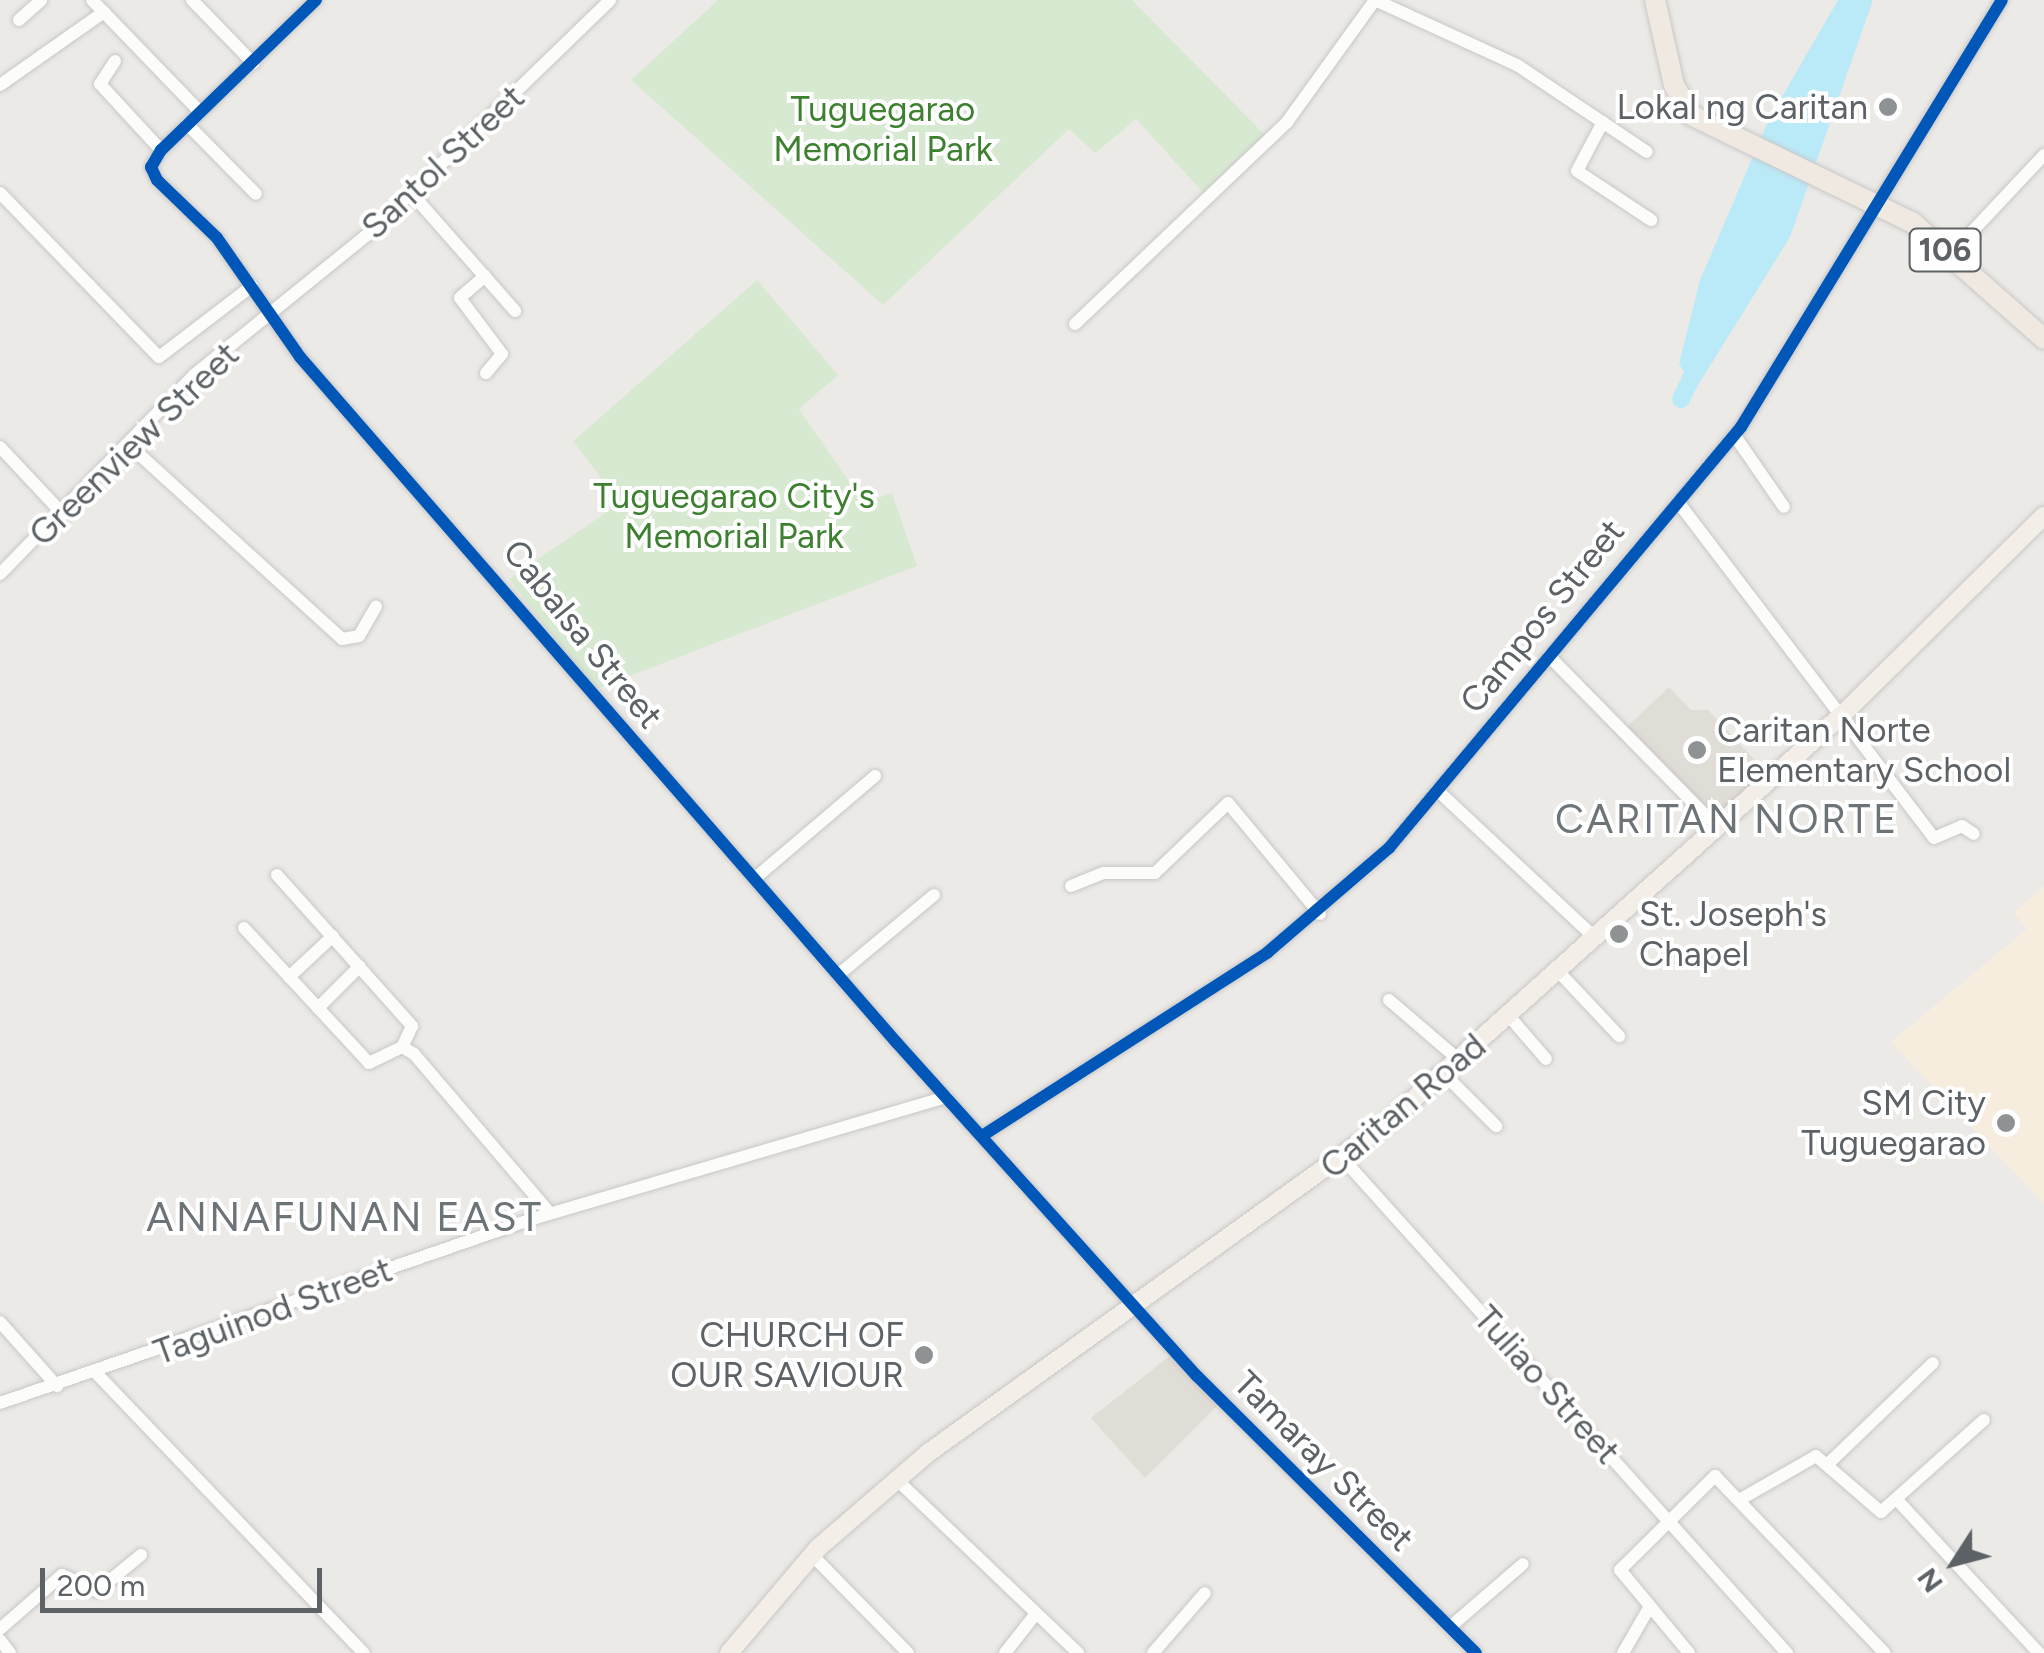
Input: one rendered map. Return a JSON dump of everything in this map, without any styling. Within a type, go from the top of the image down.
[{"type":"highway","name":"106","points":[[1655,0],[1681,100],[1736,138],[1876,201],[1950,254],[2044,339]]},
{"type":"main road","name":"Caritan Road","points":[[730,1653],[812,1555],[896,1479],[1344,1160],[1444,1074],[1844,713],[2044,516]]},
{"type":"street","points":[[19,20],[40,0]]},
{"type":"street","points":[[92,0],[200,112]]},
{"type":"street","points":[[192,0],[253,63]]},
{"type":"street","points":[[116,61],[100,84],[161,150],[316,0]]},
{"type":"street","name":"Santol Street","points":[[270,317],[412,194],[610,0]]},
{"type":"street","points":[[1074,324],[1287,122],[1375,0],[1505,59],[1647,152]]},
{"type":"street","name":"Campos Street","points":[[985,1134],[1320,914],[1437,790],[1734,436],[2002,0]]},
{"type":"street","points":[[0,85],[104,12]]},
{"type":"street","points":[[1602,122],[1577,171],[1651,220]]},
{"type":"street","points":[[187,124],[256,194]]},
{"type":"street","name":"Cabalsa Street","points":[[161,150],[152,173],[252,286],[270,317],[754,879],[946,1097],[985,1134],[1138,1305]]},
{"type":"street","points":[[1950,254],[2044,155]]},
{"type":"street","points":[[0,193],[160,357],[252,286]]},
{"type":"street","points":[[412,194],[515,311]]},
{"type":"street","points":[[485,276],[460,298],[502,354],[486,373]]},
{"type":"street","name":"Greenview Street","points":[[0,574],[130,446],[194,375],[270,317]]},
{"type":"street","points":[[1734,436],[1784,507]]},
{"type":"street","points":[[130,446],[342,639],[359,636],[376,606]]},
{"type":"street","points":[[0,447],[63,514]]},
{"type":"street","points":[[1678,502],[1844,713],[1934,838],[1962,826],[1974,834]]},
{"type":"street","points":[[1549,656],[1717,827]]},
{"type":"street","points":[[754,879],[874,776]]},
{"type":"street","points":[[1437,790],[1594,937]]},
{"type":"street","points":[[1070,886],[1104,873],[1155,873],[1228,803],[1320,914]]},
{"type":"street","points":[[244,928],[372,1064],[402,1046],[413,1028],[277,875]]},
{"type":"street","points":[[838,974],[934,896]]},
{"type":"street","points":[[289,976],[333,936]]},
{"type":"street","points":[[318,1008],[360,966]]},
{"type":"street","points":[[1558,970],[1618,1036]]},
{"type":"street","points":[[1389,1000],[1458,1060]]},
{"type":"street","points":[[1508,1015],[1546,1059]]},
{"type":"street","points":[[402,1046],[550,1212]]},
{"type":"street","points":[[1444,1074],[1496,1126]]},
{"type":"street","name":"Taguinod Street","points":[[0,1403],[96,1374],[550,1212],[946,1097]]},
{"type":"street","name":"Tuliao Street","points":[[1344,1160],[1787,1653]]},
{"type":"street","name":"Tamaray Street","points":[[1138,1305],[1214,1394],[1476,1653]]},
{"type":"street","points":[[0,1322],[57,1386]]},
{"type":"street","points":[[1829,1462],[1933,1362]]},
{"type":"street","points":[[96,1374],[364,1653]]},
{"type":"street","points":[[1741,1499],[1802,1458],[1829,1462],[1870,1511],[1898,1502],[1984,1420]]},
{"type":"street","points":[[1690,1653],[1620,1570],[1666,1518],[1710,1477],[1741,1499],[1885,1653]]},
{"type":"street","points":[[896,1479],[1034,1616],[1078,1653]]},
{"type":"street","points":[[1898,1502],[2039,1653]]},
{"type":"street","points":[[0,1629],[62,1575],[97,1591],[141,1555]]},
{"type":"street","points":[[812,1555],[908,1653]]},
{"type":"street","points":[[1450,1627],[1523,1564]]},
{"type":"street","points":[[1153,1653],[1205,1593]]},
{"type":"street","points":[[1623,1653],[1649,1608]]},
{"type":"street","points":[[1005,1653],[1034,1616]]},
{"type":"street","points":[[0,1640],[10,1653]]},
{"type":"shaded area","name":"Caritan Norte Elementary School","points":[[1669,687],[1691,710],[1708,710],[1767,773],[1715,819],[1626,728]]},
{"type":"shaded area","name":"SM City Tuguegarao","points":[[2044,886],[2044,1204],[1891,1042],[2027,929],[2014,913]]},
{"type":"shaded area","points":[[1171,1355],[1218,1405],[1145,1478],[1091,1418]]},
{"type":"green space","name":"Tuguegarao Memorial Park","points":[[718,0],[1132,0],[1266,136],[1209,199],[1136,119],[1095,153],[1069,129],[883,305],[631,80]]},
{"type":"green space","name":"Tuguegarao City's Memorial Park","points":[[757,280],[838,375],[799,409],[864,503],[892,493],[917,566],[593,690],[509,579],[620,503],[573,441]]},
{"type":"water","points":[[1838,0],[1873,0],[1790,237],[1695,390],[1679,364],[1700,280],[1769,119]]},
{"type":"waterway","points":[[1681,399],[1698,364]]},
{"type":"cycle path","points":[[316,0],[161,150],[151,167],[157,180],[217,238],[300,357],[897,1043],[1197,1376],[1476,1653]]},
{"type":"cycle path","points":[[985,1134],[1268,952],[1389,848],[1741,427],[2002,0]]},
{"type":"place","name":"Lokal ng Caritan","points":[[1888,107]]},
{"type":"place","name":"Caritan Norte Elementary School","points":[[1697,750]]},
{"type":"place","name":"St. Joseph's Chapel","points":[[1619,934]]},
{"type":"place","name":"SM City Tuguegarao","points":[[2006,1123]]},
{"type":"place","name":"CHURCH OF OUR SAVIOUR","points":[[924,1355]]},
{"type":"district","name":"CARITAN NORTE","points":[[1727,819]]},
{"type":"district","name":"ANNAFUNAN EAST","points":[[345,1217]]}]
